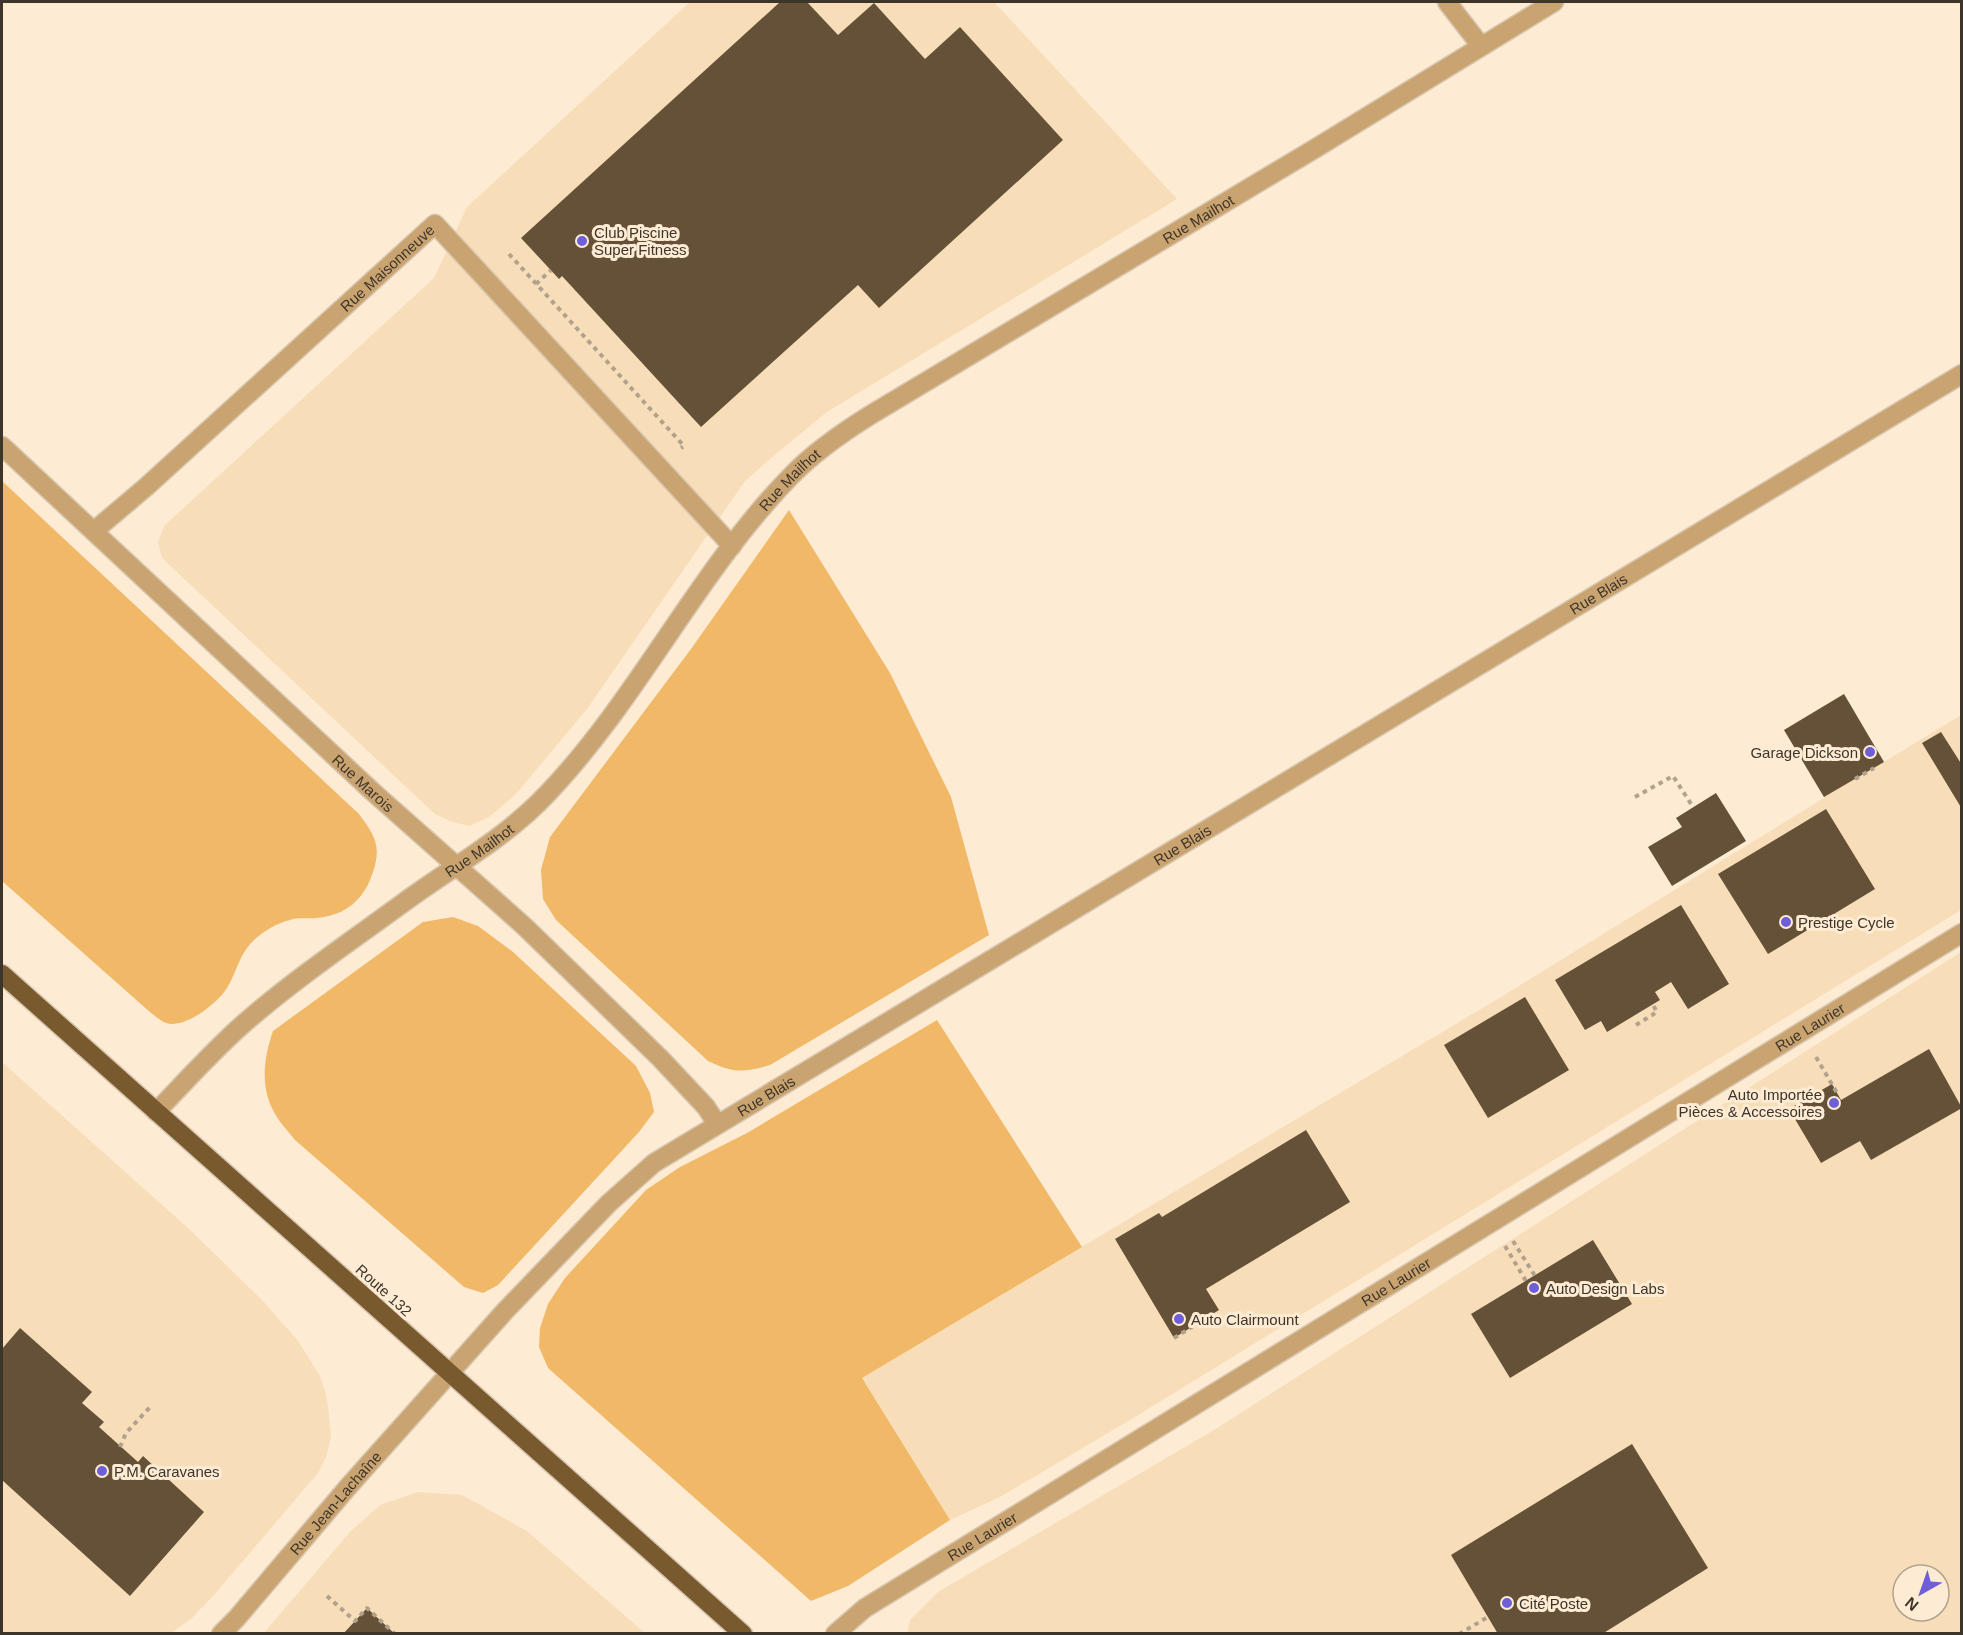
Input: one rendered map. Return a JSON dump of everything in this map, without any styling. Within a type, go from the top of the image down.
[{"type":"highway","name":"Route 132","points":[[2,974],[743,1634]]},
{"type":"street","points":[[1446,2],[1480,46]]},
{"type":"street","name":"Rue Mailhot","points":[[156,1112],[239,1028],[279,994],[456,866],[486,847],[548,794],[621,704],[750,521],[793,474],[841,434],[1554,2]]},
{"type":"street","name":"Rue Maisonneuve","points":[[94,531],[155,479],[435,224],[732,546]]},
{"type":"street","name":"Rue Blais","points":[[450,1373],[609,1203],[654,1163],[1962,374]]},
{"type":"street","name":"Rue Marois","points":[[2,446],[373,792],[524,926],[660,1058],[706,1107],[717,1124]]},
{"type":"street","name":"Rue Laurier","points":[[835,1634],[865,1608],[1962,933]]},
{"type":"street","name":"Rue Jean-Lachaîne","points":[[220,1634],[236,1619],[348,1487],[450,1373]]},
{"type":"path","points":[[508,254],[684,446]]},
{"type":"path","points":[[536,284],[551,270]]},
{"type":"path","points":[[1855,779],[1874,768]]},
{"type":"path","points":[[1635,796],[1673,776],[1693,807]]},
{"type":"path","points":[[1636,1025],[1658,1012],[1653,1005]]},
{"type":"path","points":[[1801,1032],[1837,1093]]},
{"type":"path","points":[[1494,1221],[1535,1276]]},
{"type":"path","points":[[1494,1221],[1526,1281]]},
{"type":"path","points":[[1174,1338],[1195,1325]]},
{"type":"path","points":[[120,1447],[126,1433],[152,1405]]},
{"type":"path","points":[[327,1596],[355,1620],[367,1608],[395,1634]]},
{"type":"path","points":[[1459,1634],[1488,1617]]},
{"type":"shaded area","points":[[690,2],[994,2],[1177,199],[827,412],[771,458],[745,481],[587,709],[515,795],[489,817],[470,826],[452,822],[435,814],[162,558],[158,542],[164,526],[434,278],[467,207]]},
{"type":"shaded area","points":[[2,481],[359,814],[375,841],[376,863],[365,891],[359,898],[345,910],[337,913],[285,921],[262,933],[245,951],[223,994],[191,1019],[174,1024],[160,1020],[2,881]]},
{"type":"shaded area","points":[[789,510],[890,673],[951,797],[989,935],[770,1065],[731,1070],[708,1061],[556,920],[543,899],[541,870],[550,837],[691,649]]},
{"type":"shaded area","points":[[1844,694],[1884,762],[1961,715],[1961,910],[1130,1420],[1000,1497],[950,1520],[862,1378],[1501,997],[1824,798],[1784,730]]},
{"type":"shaded area","points":[[453,917],[478,926],[513,952],[636,1066],[650,1093],[654,1112],[639,1132],[498,1285],[483,1293],[464,1287],[295,1140],[273,1110],[265,1081],[267,1051],[273,1031],[423,922]]},
{"type":"shaded area","points":[[1961,952],[1961,1633],[907,1634],[910,1620],[938,1592],[1214,1430]]},
{"type":"shaded area","points":[[937,1020],[1082,1247],[862,1378],[950,1520],[848,1586],[811,1601],[548,1368],[539,1347],[540,1328],[548,1304],[565,1278],[646,1190],[680,1167],[747,1133]]},
{"type":"shaded area","points":[[2,1062],[188,1228],[263,1301],[298,1341],[320,1376],[327,1398],[331,1437],[326,1457],[318,1473],[213,1596],[191,1619],[171,1633],[2,1633]]},
{"type":"shaded area","points":[[418,1492],[462,1495],[527,1531],[645,1633],[263,1634],[350,1532],[380,1505]]},
{"type":"building","points":[[780,2],[807,2],[838,35],[874,3],[925,59],[960,27],[1063,140],[879,308],[858,285],[701,427],[562,276],[559,279],[521,238]]},
{"type":"building","points":[[1844,694],[1884,762],[1824,797],[1784,730]]},
{"type":"building","points":[[1941,732],[1962,765],[1962,809],[1922,743]]},
{"type":"building","points":[[1716,793],[1746,841],[1672,886],[1648,847],[1682,827],[1676,818]]},
{"type":"building","points":[[1826,809],[1875,889],[1768,954],[1718,874]]},
{"type":"building","points":[[1681,905],[1729,984],[1688,1009],[1671,982],[1655,992],[1660,1000],[1607,1032],[1601,1021],[1585,1030],[1555,980]]},
{"type":"building","points":[[1525,997],[1569,1070],[1488,1118],[1444,1045]]},
{"type":"building","points":[[1929,1049],[1962,1108],[1871,1160],[1860,1141],[1821,1163],[1789,1109],[1832,1084],[1841,1100]]},
{"type":"building","points":[[1306,1130],[1350,1202],[1206,1289],[1219,1310],[1174,1338],[1115,1239],[1159,1213],[1162,1217]]},
{"type":"building","points":[[1593,1240],[1632,1304],[1510,1378],[1471,1314]]},
{"type":"building","points":[[20,1328],[92,1392],[82,1403],[104,1422],[99,1427],[138,1462],[143,1456],[204,1512],[130,1596],[2,1480],[2,1349]]},
{"type":"building","points":[[1632,1444],[1708,1568],[1602,1634],[1498,1634],[1451,1555]]},
{"type":"building","points":[[367,1608],[395,1634],[343,1634]]},
{"type":"place","name":"Club Piscine Super Fitness","points":[[582,241]]},
{"type":"place","name":"Garage Dickson","points":[[1870,752]]},
{"type":"place","name":"Prestige Cycle","points":[[1786,922]]},
{"type":"place","name":"Auto Importée Pièces & Accessoires","points":[[1834,1103]]},
{"type":"place","name":"Auto Design Labs","points":[[1534,1288]]},
{"type":"place","name":"Auto Clairmount","points":[[1179,1319]]},
{"type":"place","name":"P.M. Caravanes","points":[[102,1471]]},
{"type":"place","name":"Cité Poste","points":[[1507,1603]]}]
